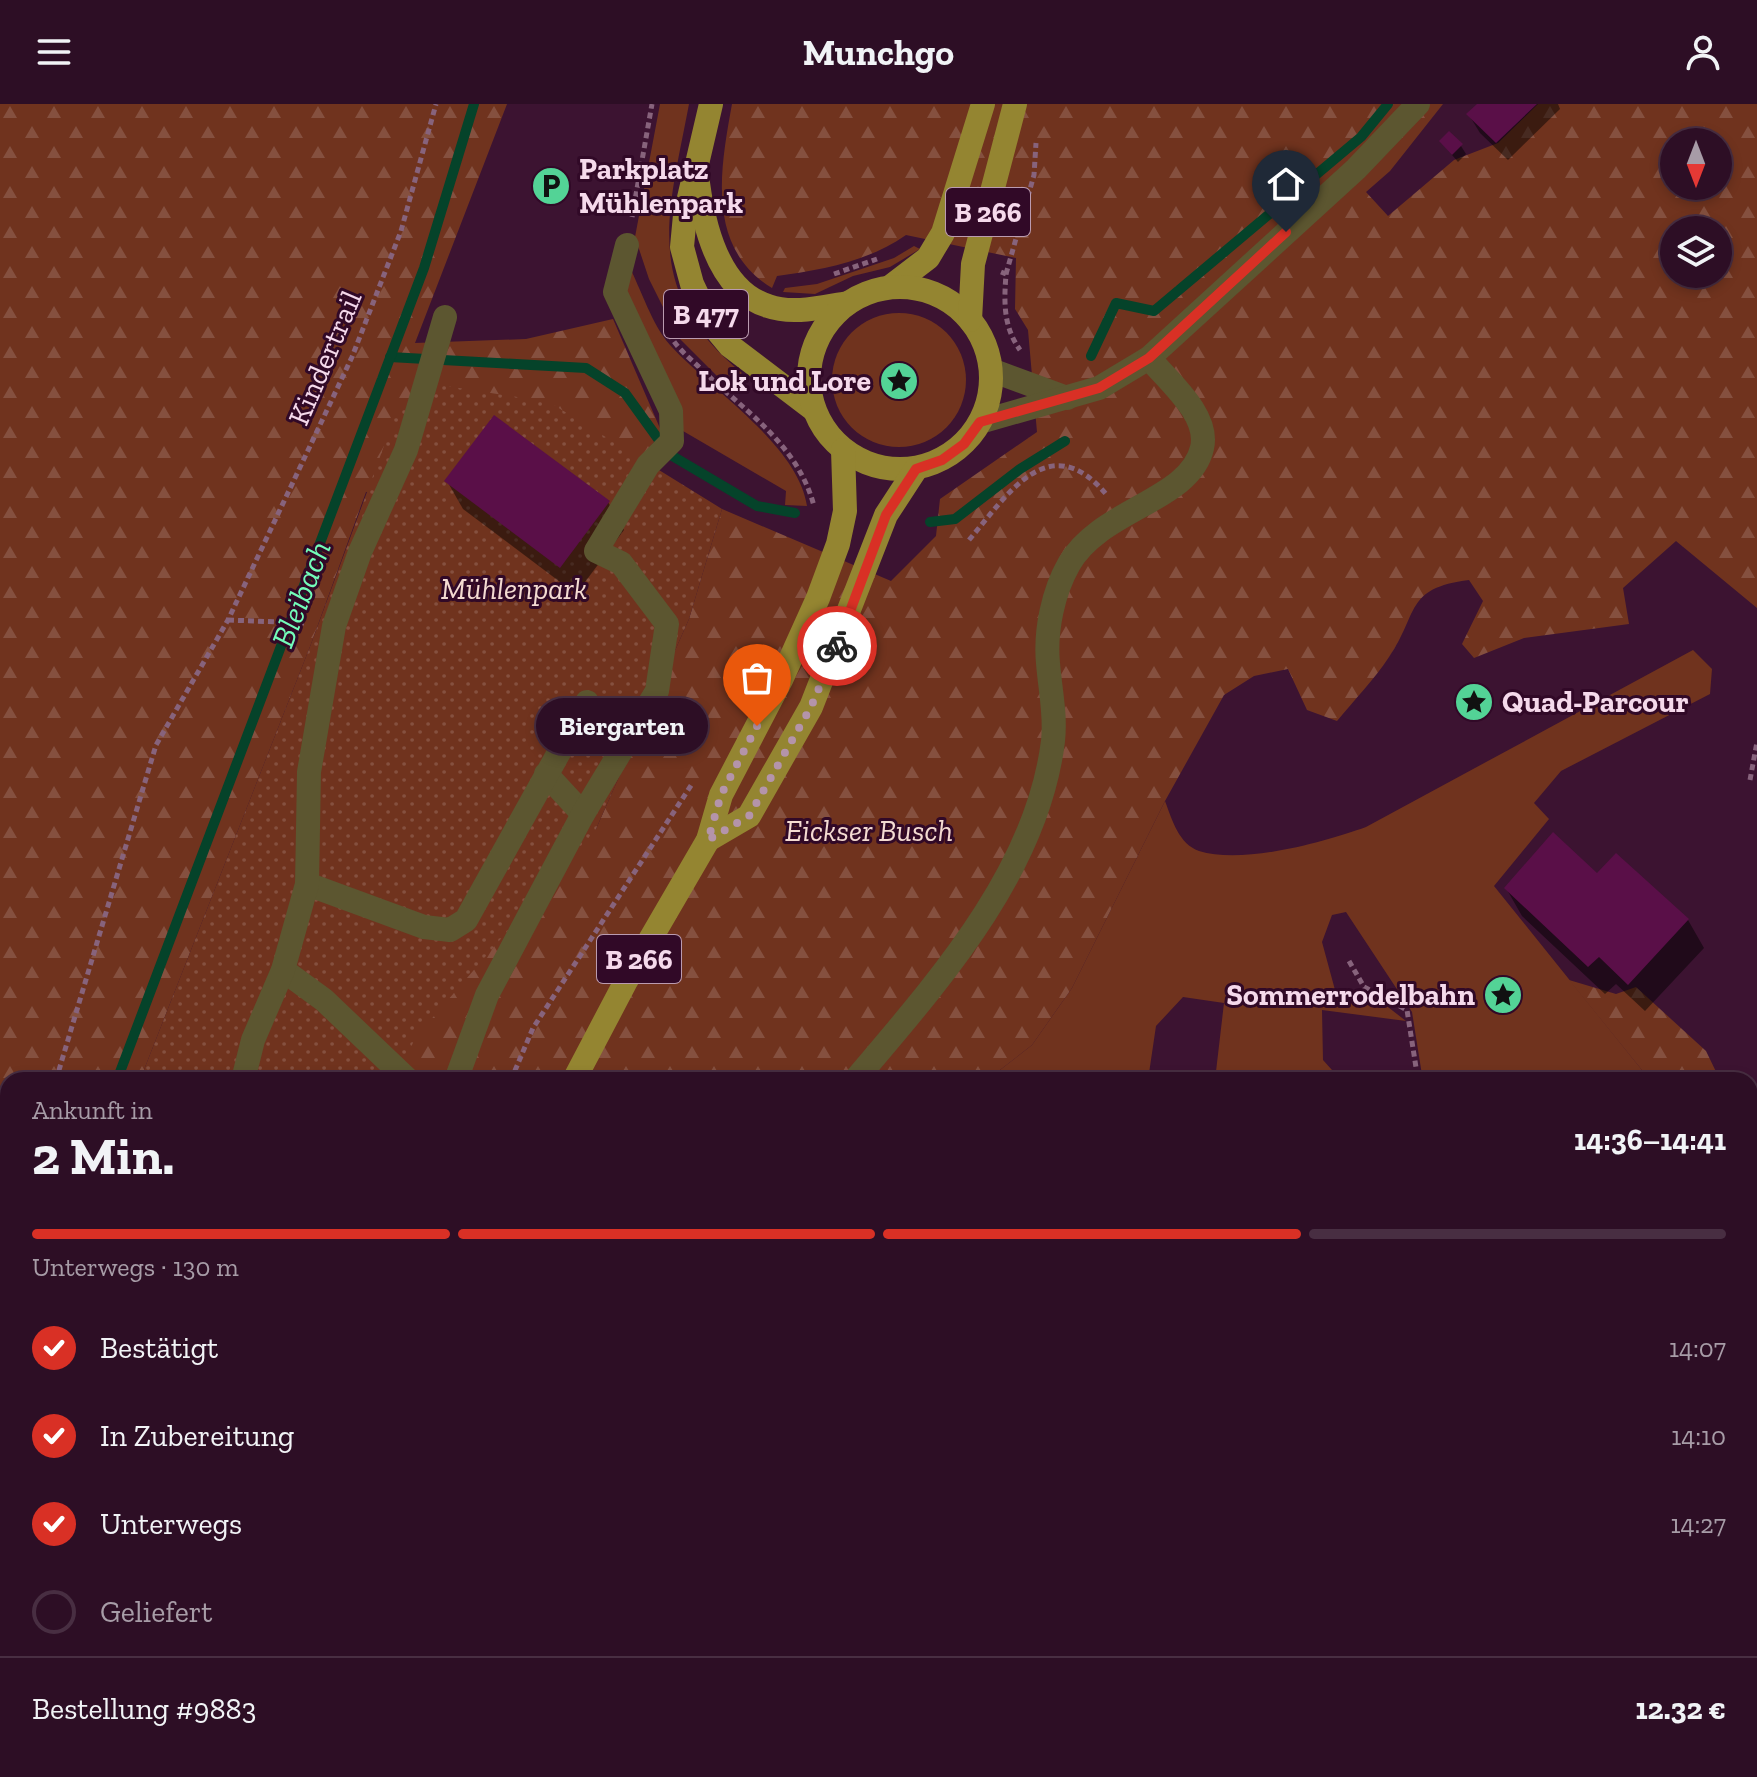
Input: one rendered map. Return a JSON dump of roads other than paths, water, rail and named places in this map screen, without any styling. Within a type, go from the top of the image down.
[{"type":"main road","name":"B 477","points":[[711,104],[697,176],[685,215],[682,247],[692,284],[710,322],[730,346],[813,409]]},
{"type":"main road","name":"B 266","points":[[890,287],[928,258],[939,242],[957,197],[983,104]]},
{"type":"main road","name":"B 266","points":[[970,320],[973,264],[1015,104]]},
{"type":"main road","name":"B 477","points":[[697,176],[710,238],[725,270],[745,295],[768,307],[800,310],[848,303]]},
{"type":"main road","points":[[890,287],[934,293],[970,320],[984,343],[991,370],[989,396],[980,422],[964,444],[942,460],[916,469],[890,470],[865,463],[843,450],[825,432],[813,409],[808,385],[813,351],[830,319],[848,303],[890,287]]},
{"type":"main road","name":"B 266","points":[[578,1072],[626,981],[708,840],[721,795],[781,680],[838,544],[845,511],[843,450]]},
{"type":"main road","name":"B 266","points":[[708,840],[749,816],[804,719],[828,669],[886,515],[916,469]]},
{"type":"lane","points":[[980,422],[1099,388],[1149,358],[1356,169],[1418,104]]},
{"type":"lane","points":[[459,1072],[487,995],[583,814],[657,691],[667,624],[621,563],[596,551],[648,465],[672,441],[671,411],[615,292],[627,245]]},
{"type":"lane","points":[[245,1072],[253,1040],[283,970],[307,884],[309,772],[334,626],[360,552],[406,450],[445,317]]},
{"type":"lane","points":[[862,1072],[956,961],[1042,802],[1054,739],[1049,631],[1058,586],[1068,566],[1080,546],[1116,518],[1174,488],[1194,468],[1203,447],[1201,426],[1190,406],[1149,358]]},
{"type":"lane","points":[[991,370],[1067,398]]},
{"type":"lane","points":[[307,884],[424,927],[450,930],[466,920],[587,702]]},
{"type":"lane","points":[[546,774],[583,814]]},
{"type":"lane","points":[[283,970],[324,1000],[400,1072]]},
{"type":"waterway","name":"Bleibach","points":[[120,1072],[424,268],[474,104]]},
{"type":"waterway","points":[[1091,356],[1116,303],[1154,311],[1361,137],[1388,104]]},
{"type":"waterway","points":[[390,357],[586,368],[625,393],[669,454],[757,506],[795,513]]},
{"type":"waterway","points":[[930,522],[955,519],[1020,469],[1065,441]]},
{"type":"place","name":"Parkplatz Mühlenpark","points":[[551,186]]},
{"type":"place","name":"Lok und Lore","points":[[899,381]]},
{"type":"place","name":"Quad-Parcour","points":[[1474,702]]},
{"type":"place","name":"Biergarten","points":[[757,726]]},
{"type":"place","name":"Sommerrodelbahn","points":[[1503,995]]},
{"type":"park label","name":"Mühlenpark","points":[[514,589]]},
{"type":"park label","name":"Eickser Busch","points":[[869,831]]}]
